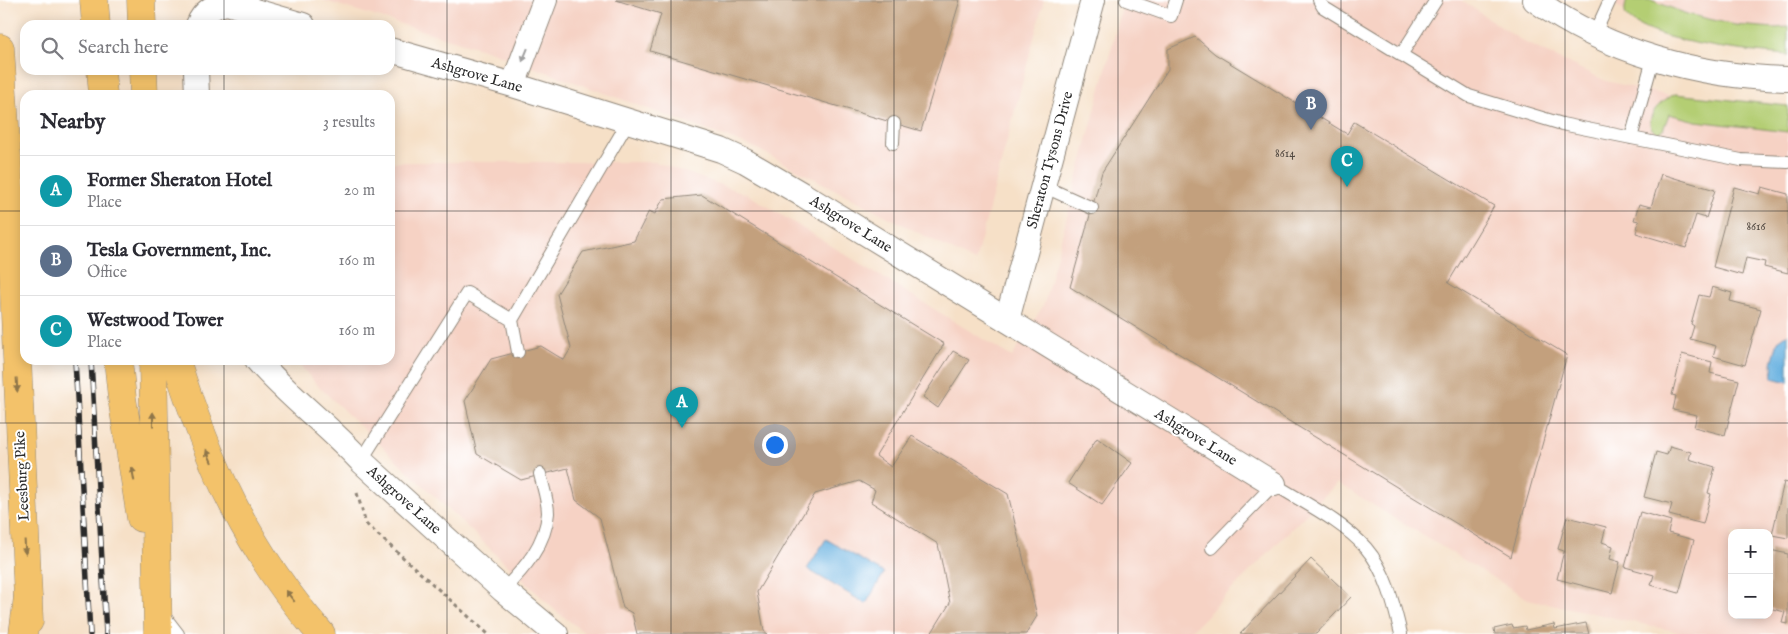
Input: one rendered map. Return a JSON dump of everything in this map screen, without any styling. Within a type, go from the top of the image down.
[{"type":"highway","points":[[94,0],[96,20]]},
{"type":"highway","points":[[141,0],[142,20]]},
{"type":"highway","name":"Leesburg Pike","points":[[0,48],[10,204],[8,336],[30,634]]},
{"type":"highway","points":[[101,75],[102,90]]},
{"type":"highway","points":[[143,75],[144,90]]},
{"type":"highway","points":[[119,365],[133,472],[158,621]]},
{"type":"highway","points":[[153,365],[158,621]]},
{"type":"highway","points":[[178,365],[196,425],[230,502],[280,584],[321,634]]},
{"type":"highway","points":[[22,634],[28,597]]},
{"type":"street","name":"Sheraton Tysons Drive","points":[[1007,320],[1093,0]]},
{"type":"street","points":[[1534,0],[1594,35],[1654,59],[1728,74],[1788,79]]},
{"type":"street","points":[[514,85],[542,1]]},
{"type":"street","points":[[201,20],[205,12],[218,4],[227,3],[286,20]]},
{"type":"street","name":"Ashgrove Lane","points":[[395,51],[514,85],[721,150],[745,161],[1274,484]]},
{"type":"street","points":[[196,75],[197,90]]},
{"type":"street","name":"Ashgrove Lane","points":[[262,365],[279,386],[345,444],[361,461],[503,590],[556,634]]},
{"type":"lane","points":[[1126,0],[1171,16],[1176,0]]},
{"type":"lane","points":[[1319,0],[1323,7],[1469,96],[1562,124],[1740,160],[1788,162]]},
{"type":"lane","points":[[1401,55],[1436,0]]},
{"type":"lane","points":[[1594,35],[1610,0]]},
{"type":"lane","points":[[1631,138],[1654,59]]},
{"type":"lane","points":[[518,352],[512,320],[628,122]]},
{"type":"lane","points":[[893,143],[894,123]]},
{"type":"lane","points":[[1043,186],[1092,208]]},
{"type":"lane","points":[[361,461],[467,293],[512,320]]},
{"type":"lane","points":[[503,590],[525,568],[545,533],[548,512],[540,474]]},
{"type":"lane","points":[[1212,548],[1274,484],[1328,518],[1366,548],[1383,575],[1401,634]]},
{"type":"lane","points":[[158,621],[178,634]]},
{"type":"path","points":[[352,484],[359,499],[366,524],[488,634]]},
{"type":"shaded area","points":[[322,0],[1044,0],[975,262],[753,147],[486,50],[395,22],[395,20],[388,20]]},
{"type":"shaded area","points":[[1124,0],[1461,0],[1522,41],[1606,81],[1738,112],[1788,112],[1788,634],[1688,634],[1528,599],[1337,483],[1188,634],[586,634],[555,610],[317,385],[300,365],[395,365],[395,162],[655,162],[747,194],[1012,357],[1044,304]]},
{"type":"shaded area","points":[[1605,0],[1788,0],[1788,38],[1630,13]]},
{"type":"green space","points":[[1627,0],[1651,0],[1687,14],[1735,25],[1788,27],[1788,55],[1728,49],[1659,34],[1641,27],[1626,16],[1625,7]]},
{"type":"green space","points":[[1675,94],[1788,106],[1788,132],[1696,121],[1669,114],[1663,130],[1657,133],[1651,128],[1650,122],[1653,112],[1665,100]]},
{"type":"water","points":[[1788,334],[1788,382],[1773,378],[1772,363],[1778,341]]},
{"type":"water","points":[[826,539],[884,573],[866,604],[807,569]]},
{"type":"building","points":[[616,0],[960,0],[921,131],[650,51],[661,14]]},
{"type":"building","points":[[1195,37],[1215,54],[1347,134],[1354,122],[1494,206],[1448,283],[1567,355],[1511,557],[1070,287],[1102,172],[1168,69],[1168,49]]},
{"type":"building","points":[[1661,174],[1715,190],[1706,218],[1696,215],[1686,248],[1636,233],[1639,221],[1634,220],[1639,204],[1651,207]]},
{"type":"building","points":[[1734,187],[1760,194],[1762,187],[1788,194],[1788,273],[1764,267],[1765,262],[1746,258],[1742,275],[1713,267]]},
{"type":"building","points":[[702,195],[944,344],[876,456],[891,467],[912,436],[1008,494],[1037,616],[1026,634],[931,634],[950,603],[938,544],[871,502],[875,490],[859,481],[815,494],[757,592],[764,631],[768,634],[637,634],[632,613],[623,608],[600,518],[576,500],[568,468],[521,480],[477,454],[465,401],[491,359],[541,346],[564,360],[571,348],[557,294],[583,252],[634,241],[649,211],[655,214],[663,199]]},
{"type":"building","points":[[1712,287],[1732,293],[1730,301],[1761,309],[1745,365],[1713,356],[1716,346],[1690,339],[1694,326],[1691,324],[1699,295],[1709,297]]},
{"type":"building","points":[[953,351],[969,360],[938,408],[923,397]]},
{"type":"building","points":[[1682,354],[1712,362],[1710,373],[1739,380],[1725,435],[1694,427],[1697,415],[1673,410],[1676,396],[1672,395]]},
{"type":"building","points":[[1097,438],[1132,463],[1102,505],[1068,483]]},
{"type":"building","points":[[1670,446],[1691,452],[1689,459],[1715,467],[1708,493],[1711,494],[1703,524],[1669,515],[1672,504],[1644,497],[1656,452],[1667,455]]},
{"type":"building","points":[[1784,482],[1788,483],[1788,538],[1773,535]]},
{"type":"building","points":[[1640,512],[1671,521],[1668,533],[1694,540],[1679,593],[1651,585],[1654,575],[1625,567]]},
{"type":"building","points":[[1567,517],[1606,527],[1602,542],[1613,546],[1610,559],[1620,562],[1612,593],[1557,579],[1564,551],[1558,549]]},
{"type":"building","points":[[1773,551],[1788,554],[1788,624],[1782,623],[1785,612],[1773,609]]},
{"type":"building","points":[[1311,559],[1351,597],[1316,634],[1240,634]]},
{"type":"building","points":[[1586,623],[1589,634],[1495,634],[1494,629],[1512,625],[1513,628],[1525,626],[1526,630],[1554,624],[1555,629]]},
{"type":"railway","points":[[75,365],[90,634]]},
{"type":"railway","points":[[91,365],[106,634]]},
{"type":"place","name":"Tesla Government, Inc.","points":[[1311,130]]},
{"type":"place","name":"Westwood Tower","points":[[1347,187]]},
{"type":"place","name":"Former Sheraton Hotel","points":[[682,428]]}]
